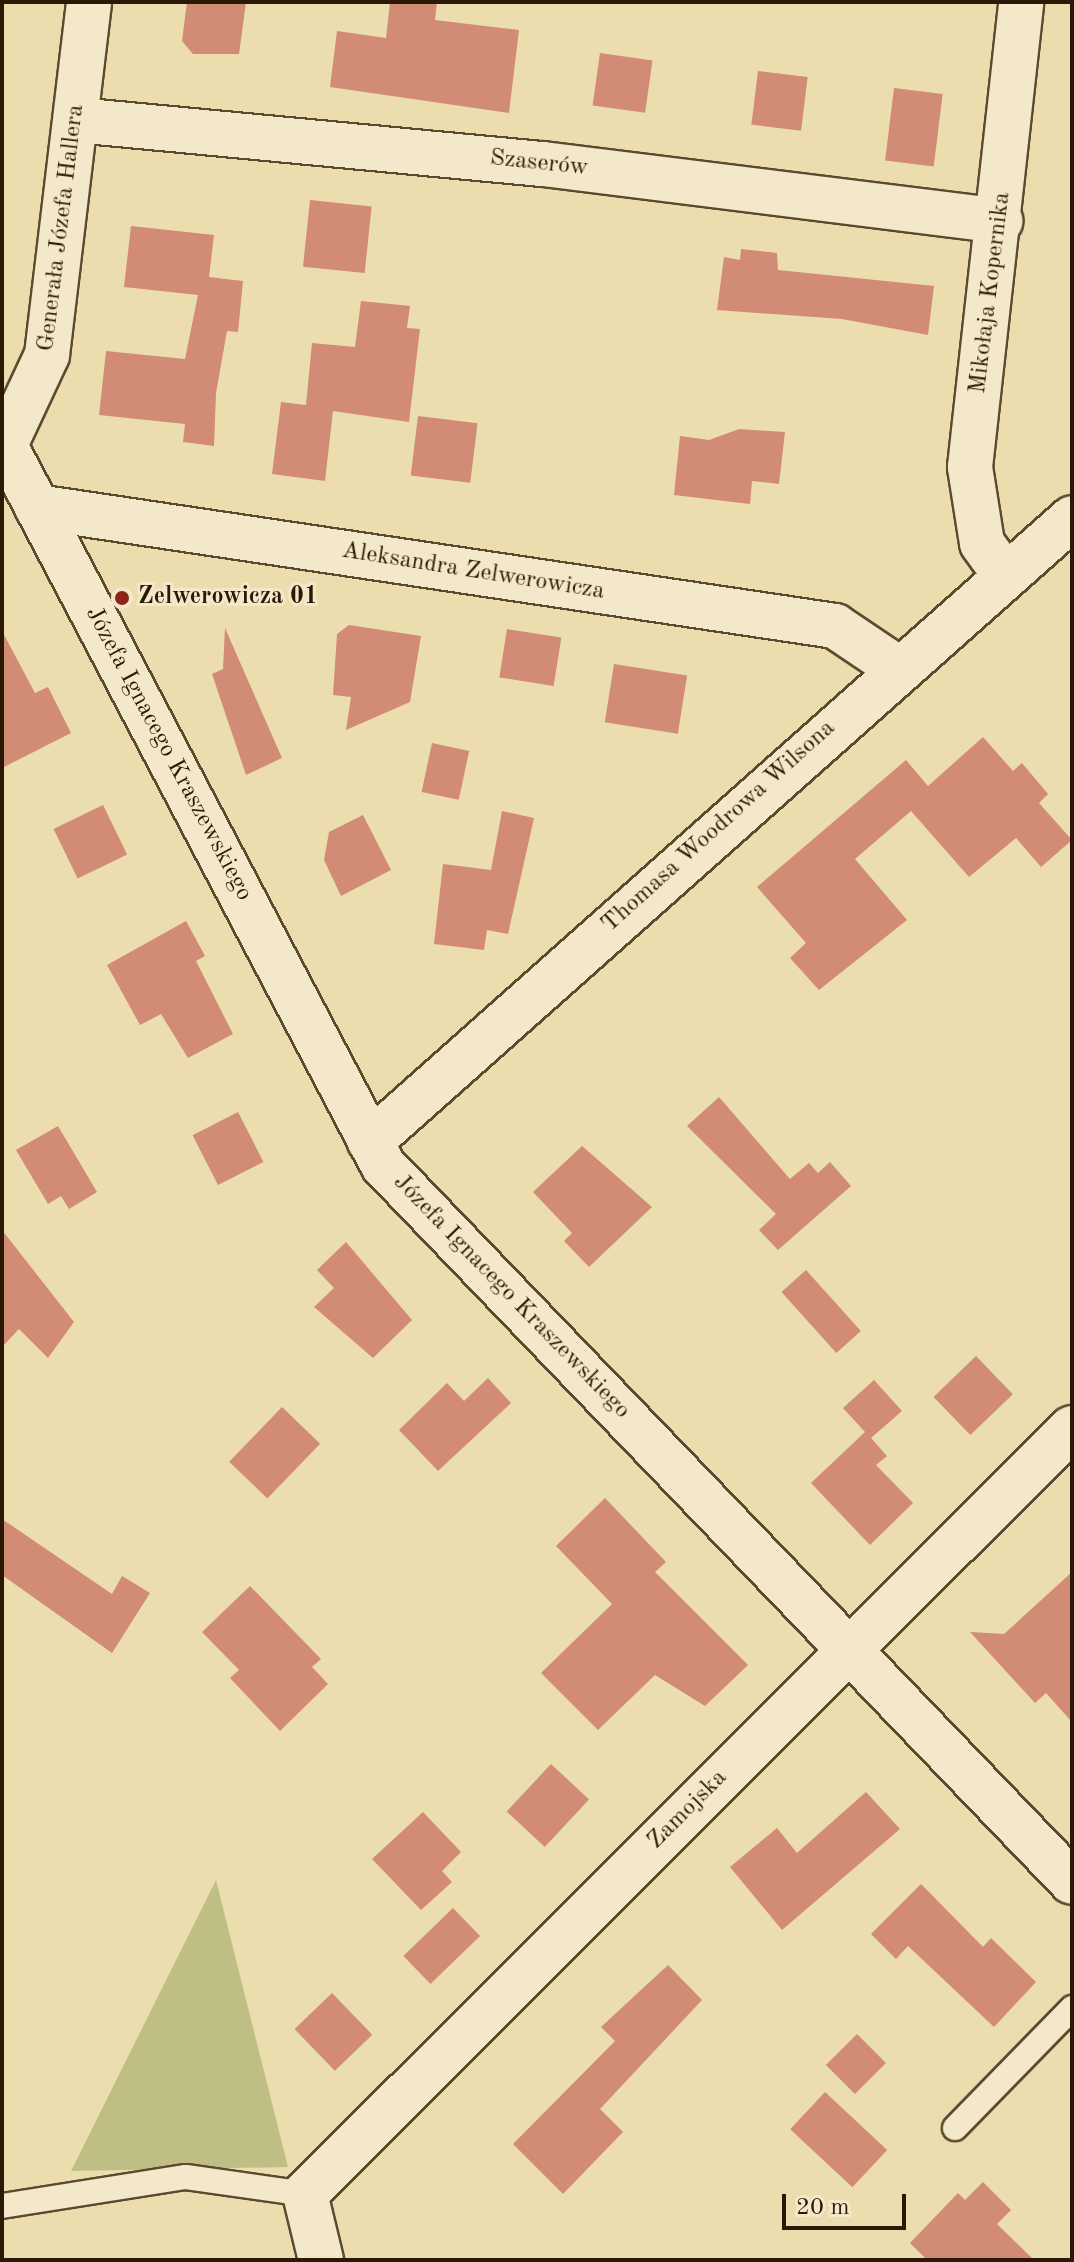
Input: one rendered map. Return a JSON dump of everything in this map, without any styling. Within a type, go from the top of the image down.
[{"type":"street","name":"Generała Józefa Hallera","points":[[3,443],[47,355],[89,2]]},
{"type":"street","name":"Mikołaja Kopernika","points":[[1005,575],[982,543],[970,467],[1000,221],[1021,2]]},
{"type":"street","name":"Szaserów","points":[[76,120],[543,164],[1000,221]]},
{"type":"street","name":"Józefa Ignacego Kraszewskiego","points":[[3,443],[370,1142],[437,1227],[849,1648],[1072,1882]]},
{"type":"street","name":"Aleksandra Zelwerowicza","points":[[37,507],[835,626],[896,667]]},
{"type":"street","name":"Thomasa Woodrowa Wilsona","points":[[370,1142],[896,667],[1072,518]]},
{"type":"street","name":"Zamojska","points":[[305,2194],[1072,1428]]},
{"type":"street","points":[[305,2194],[321,2260]]},
{"type":"lane","points":[[955,2128],[1072,2008]]},
{"type":"lane","points":[[2,2206],[186,2177],[305,2194]]},
{"type":"green space","points":[[216,1880],[288,2167],[71,2171]]},
{"type":"building","points":[[187,2],[246,2],[239,54],[193,54],[182,41]]},
{"type":"building","points":[[390,2],[437,2],[435,20],[519,30],[509,113],[330,87],[337,31],[386,38]]},
{"type":"building","points":[[600,53],[652,60],[645,113],[593,105]]},
{"type":"building","points":[[758,71],[808,77],[801,131],[751,125]]},
{"type":"building","points":[[894,88],[943,94],[934,166],[885,160]]},
{"type":"building","points":[[310,200],[372,206],[365,273],[303,267]]},
{"type":"building","points":[[131,226],[214,235],[209,277],[243,281],[238,332],[227,331],[216,393],[214,446],[183,442],[185,424],[99,415],[106,351],[185,359],[198,295],[124,287]]},
{"type":"building","points":[[741,249],[777,253],[778,270],[934,286],[928,335],[842,319],[717,310],[724,257],[740,260]]},
{"type":"building","points":[[361,301],[410,306],[407,328],[420,329],[409,422],[333,411],[325,481],[272,474],[281,402],[306,405],[312,343],[355,347]]},
{"type":"building","points":[[418,416],[478,423],[470,483],[411,476]]},
{"type":"building","points":[[739,429],[785,432],[779,484],[752,481],[750,504],[674,495],[680,436],[709,440]]},
{"type":"building","points":[[349,625],[421,636],[410,702],[346,730],[351,697],[333,695],[337,634]]},
{"type":"building","points":[[225,628],[282,758],[246,775],[212,674],[223,669]]},
{"type":"building","points":[[507,629],[561,638],[554,686],[499,677]]},
{"type":"building","points":[[2,631],[35,693],[48,687],[71,733],[2,768]]},
{"type":"building","points":[[614,664],[687,676],[678,734],[605,722]]},
{"type":"building","points":[[983,737],[1013,771],[1022,763],[1048,794],[1039,803],[1072,840],[1041,867],[1016,838],[969,877],[911,811],[855,859],[907,920],[819,990],[790,958],[806,943],[757,887],[906,760],[928,786]]},
{"type":"building","points":[[432,743],[469,751],[459,800],[422,792]]},
{"type":"building","points":[[103,805],[127,854],[78,879],[54,829]]},
{"type":"building","points":[[502,811],[534,818],[508,934],[487,930],[484,950],[434,944],[443,864],[491,870]]},
{"type":"building","points":[[363,815],[391,870],[341,896],[324,860],[329,832]]},
{"type":"building","points":[[186,921],[205,956],[196,961],[233,1034],[188,1058],[161,1014],[140,1025],[107,965]]},
{"type":"building","points":[[719,1097],[790,1179],[809,1163],[818,1173],[830,1162],[851,1186],[778,1250],[759,1230],[776,1214],[687,1126]]},
{"type":"building","points":[[238,1112],[263,1162],[218,1185],[193,1135]]},
{"type":"building","points":[[58,1126],[97,1192],[69,1209],[61,1196],[48,1204],[16,1150]]},
{"type":"building","points":[[582,1146],[652,1207],[589,1267],[564,1241],[572,1233],[533,1192]]},
{"type":"building","points":[[2,1230],[74,1322],[48,1358],[19,1329],[2,1347]]},
{"type":"building","points":[[346,1242],[412,1320],[373,1358],[314,1307],[334,1288],[317,1270]]},
{"type":"building","points":[[806,1270],[861,1331],[836,1353],[781,1292]]},
{"type":"building","points":[[976,1356],[1013,1394],[970,1435],[934,1397]]},
{"type":"building","points":[[488,1378],[511,1403],[438,1471],[399,1430],[447,1383],[464,1401]]},
{"type":"building","points":[[874,1380],[902,1411],[871,1438],[887,1456],[876,1465],[913,1503],[870,1545],[811,1483],[865,1432],[843,1408]]},
{"type":"building","points":[[282,1407],[320,1444],[267,1498],[229,1462]]},
{"type":"building","points":[[605,1498],[666,1562],[655,1572],[748,1665],[705,1706],[655,1675],[598,1730],[541,1673],[612,1604],[556,1546]]},
{"type":"building","points":[[2,1519],[112,1594],[122,1576],[150,1593],[112,1653],[2,1575]]},
{"type":"building","points":[[1072,1572],[1072,1722],[1046,1693],[1035,1703],[970,1632],[1004,1634]]},
{"type":"building","points":[[250,1586],[321,1659],[312,1667],[328,1684],[280,1731],[230,1678],[239,1670],[202,1632]]},
{"type":"building","points":[[551,1764],[589,1799],[545,1847],[507,1812]]},
{"type":"building","points":[[866,1792],[900,1829],[782,1930],[730,1867],[777,1828],[797,1853]]},
{"type":"building","points":[[423,1812],[461,1852],[442,1871],[452,1882],[421,1910],[372,1859]]},
{"type":"building","points":[[921,1884],[983,1947],[991,1938],[1036,1982],[994,2027],[908,1946],[896,1959],[871,1934]]},
{"type":"building","points":[[453,1908],[480,1936],[430,1984],[403,1956]]},
{"type":"building","points":[[668,1965],[702,2000],[600,2109],[623,2132],[563,2194],[513,2144],[615,2041],[601,2027]]},
{"type":"building","points":[[332,1993],[372,2035],[335,2071],[295,2029]]},
{"type":"building","points":[[857,2034],[886,2063],[855,2094],[826,2065]]},
{"type":"building","points":[[825,2092],[887,2150],[852,2187],[790,2129]]},
{"type":"building","points":[[983,2182],[1011,2210],[997,2224],[1034,2260],[927,2260],[910,2243],[958,2193],[965,2200]]},
{"type":"place","name":"Zelwerowicza 01","points":[[122,598]]}]
